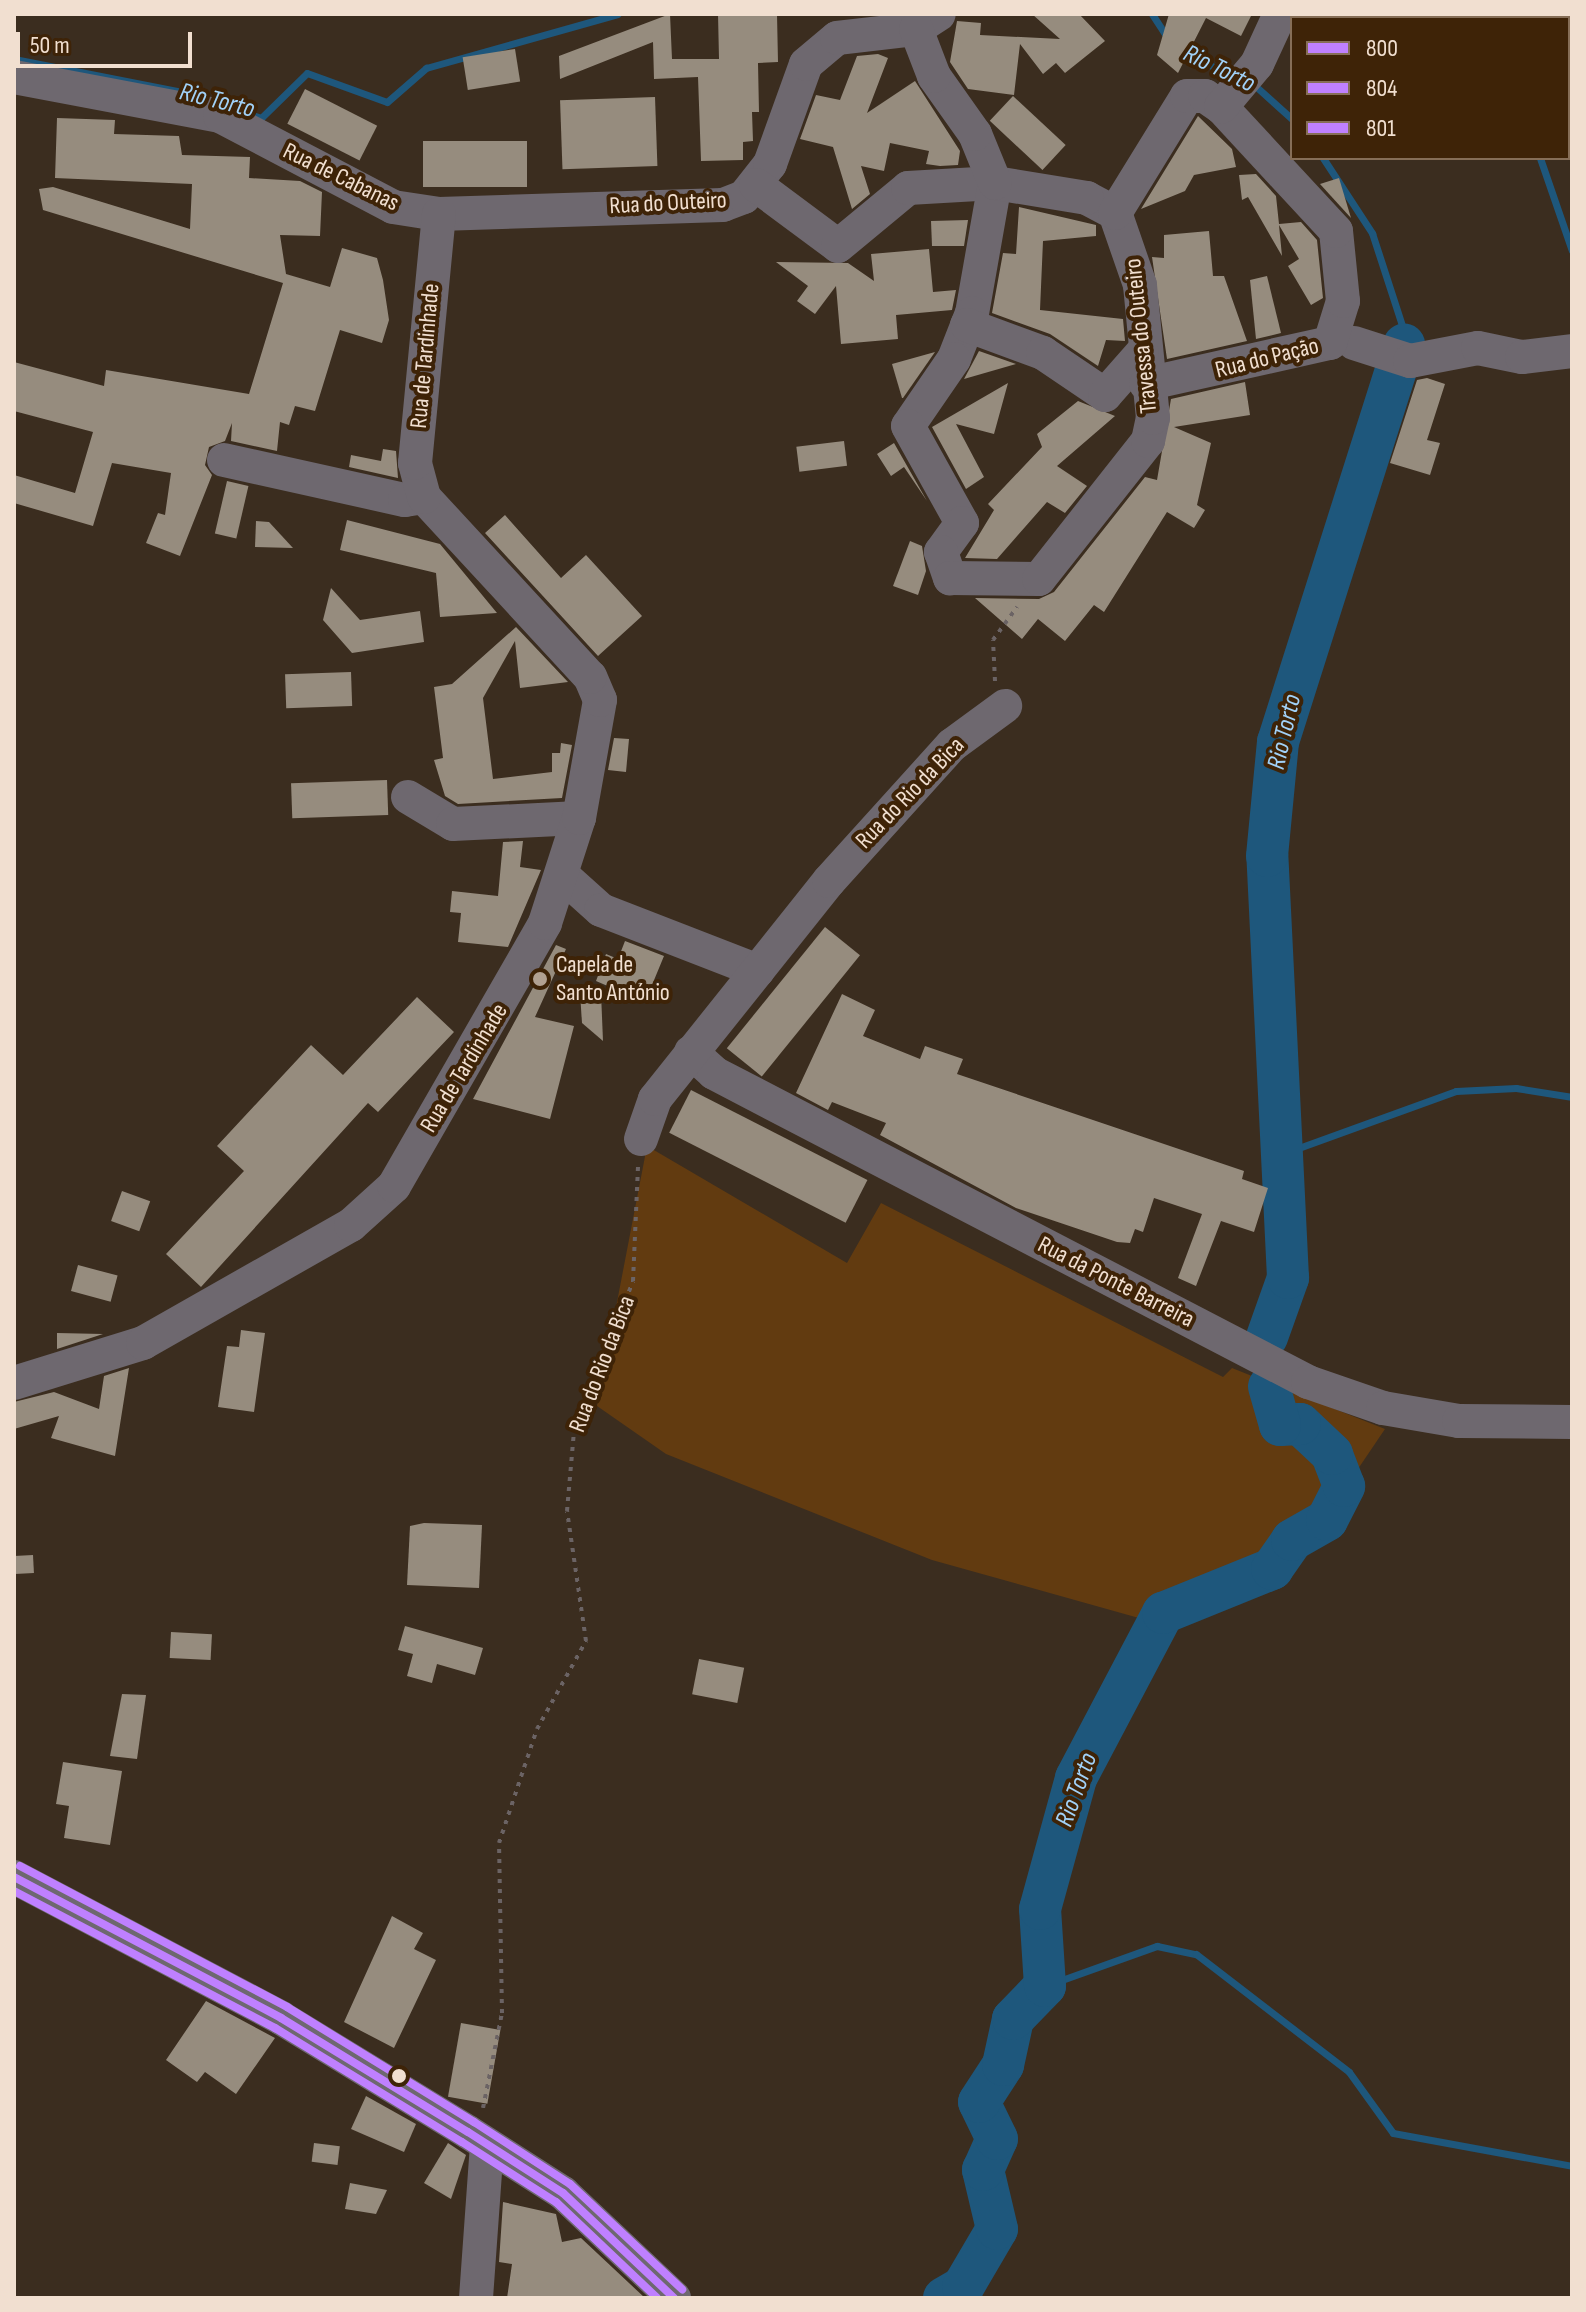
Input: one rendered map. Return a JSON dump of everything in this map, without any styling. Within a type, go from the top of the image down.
[{"type":"street","points":[[756,185],[838,246],[908,188],[995,183],[1087,198],[1115,213],[1187,96],[1205,96],[1241,80],[1280,14]]},
{"type":"street","points":[[928,22],[934,76],[975,134],[995,183],[967,325],[954,359],[908,426],[962,523],[941,552],[942,567],[950,578],[1039,579]]},
{"type":"street","name":"Rua do Outeiro","points":[[439,214],[723,205],[756,185],[780,145],[786,106],[806,64],[837,38],[928,22]]},
{"type":"street","name":"Rua de Cabanas","points":[[14,77],[220,116],[393,207],[439,214]]},
{"type":"street","name":"Rua do Pação","points":[[1241,80],[1290,158]]},
{"type":"street","name":"Rua do Pação","points":[[1144,369],[1330,343],[1344,269],[1336,231],[1291,160]]},
{"type":"street","name":"Travessa do Outeiro","points":[[1039,579],[1148,441],[1153,418],[1144,369],[1140,285],[1115,213]]},
{"type":"street","name":"Rua de Tardinhade","points":[[14,1383],[143,1343],[251,1287],[351,1225],[383,1196],[503,1004],[562,875],[579,818],[600,700],[590,677],[424,497],[415,463],[439,214]]},
{"type":"street","points":[[967,325],[1043,353],[1105,395],[1144,369]]},
{"type":"street","points":[[1354,343],[1401,357],[1478,348],[1522,357],[1572,351]]},
{"type":"street","points":[[224,460],[424,497]]},
{"type":"street","name":"Rua do Rio da Bica","points":[[641,1139],[655,1099],[906,791],[1005,706]]},
{"type":"street","points":[[408,797],[453,824],[579,818]]},
{"type":"street","points":[[562,875],[601,910],[758,971]]},
{"type":"street","name":"Rua da Ponte Barreira","points":[[691,1052],[714,1073],[1308,1382],[1383,1408],[1459,1421],[1572,1422]]},
{"type":"street","points":[[14,1877],[268,2011],[563,2193],[674,2298]]},
{"type":"street","points":[[476,2298],[478,2139]]},
{"type":"path","points":[[1005,706],[990,669],[993,640],[1039,579]]},
{"type":"path","name":"Rua do Rio da Bica","points":[[478,2139],[502,2013],[495,1913],[505,1806],[560,1679],[586,1641],[567,1511],[574,1431],[633,1281],[641,1139]]},
{"type":"shaded area","points":[[647,1146],[847,1263],[881,1203],[1223,1377],[1232,1368],[1385,1429],[1339,1497],[1208,1598],[1150,1611],[1146,1620],[932,1560],[666,1454],[597,1406]]},
{"type":"building","points":[[670,14],[672,59],[719,59],[718,14],[777,14],[778,62],[758,63],[759,112],[752,112],[753,141],[743,142],[743,160],[701,161],[698,77],[654,79],[653,42],[560,79],[559,56]]},
{"type":"building","points":[[1032,14],[1079,14],[1105,41],[1065,73],[1056,63],[1043,74],[1020,44],[1014,95],[968,89],[950,62],[957,21],[981,23],[980,35],[1060,39]]},
{"type":"building","points":[[1169,14],[1252,14],[1241,36],[1206,18],[1178,73],[1157,55]]},
{"type":"building","points":[[515,49],[520,82],[468,90],[463,57]]},
{"type":"building","points":[[878,54],[888,58],[867,113],[915,81],[960,151],[958,165],[926,164],[929,151],[890,143],[884,171],[861,166],[870,194],[852,209],[833,147],[800,139],[816,95],[840,100],[857,56]]},
{"type":"building","points":[[305,89],[377,126],[359,161],[287,124]]},
{"type":"building","points":[[1013,96],[1066,145],[1042,170],[990,121]]},
{"type":"building","points":[[655,97],[657,166],[562,169],[560,100]]},
{"type":"building","points":[[1198,116],[1232,149],[1236,167],[1194,175],[1185,191],[1141,209]]},
{"type":"building","points":[[57,118],[115,120],[114,134],[179,136],[182,155],[250,157],[249,178],[300,181],[322,192],[320,236],[280,235],[286,274],[330,287],[342,248],[377,258],[389,320],[382,343],[340,330],[315,411],[295,406],[289,425],[280,422],[277,451],[231,441],[232,423],[225,441],[209,447],[205,465],[212,475],[180,556],[146,543],[158,513],[165,515],[171,473],[112,463],[93,526],[14,503],[14,475],[75,493],[93,432],[14,411],[14,362],[104,386],[106,370],[249,394],[283,283],[43,210],[39,189],[53,187],[190,229],[192,184],[55,178]]},
{"type":"building","points":[[423,141],[527,141],[527,187],[423,187]]},
{"type":"building","points":[[1256,174],[1276,196],[1279,224],[1301,222],[1317,240],[1323,298],[1311,305],[1288,266],[1299,259],[1279,225],[1282,256],[1248,197],[1242,200],[1239,175]]},
{"type":"building","points":[[1339,178],[1351,218],[1320,184]]},
{"type":"building","points":[[1019,207],[1096,225],[1096,236],[1043,241],[1040,310],[1123,319],[1125,341],[1106,340],[1098,366],[1050,334],[992,313],[1003,253],[1016,254]]},
{"type":"building","points":[[968,220],[964,246],[932,246],[931,221]]},
{"type":"building","points":[[1209,231],[1213,276],[1224,276],[1247,341],[1167,359],[1152,257],[1164,258],[1164,235]]},
{"type":"building","points":[[929,249],[933,292],[956,290],[952,310],[896,315],[898,339],[841,344],[836,286],[815,314],[797,301],[808,286],[776,262],[848,263],[874,281],[871,254]]},
{"type":"building","points":[[1267,276],[1281,333],[1256,339],[1250,280]]},
{"type":"building","points":[[979,351],[1016,364],[964,379]]},
{"type":"building","points":[[935,352],[903,398],[902,398],[892,364]]},
{"type":"building","points":[[1427,378],[1445,384],[1427,440],[1440,443],[1430,475],[1390,463],[1417,380]]},
{"type":"building","points":[[1245,382],[1250,415],[1174,427],[1211,443],[1197,505],[1205,510],[1194,528],[1167,512],[1104,612],[1094,605],[1065,641],[1038,619],[1022,639],[975,598],[1039,599],[1054,592],[1145,477],[1157,480],[1171,399]]},
{"type":"building","points":[[1008,383],[994,434],[956,424],[984,477],[966,489],[932,427]]},
{"type":"building","points":[[1078,401],[1115,416],[1057,466],[1087,486],[1065,513],[1047,502],[997,559],[965,558],[994,510],[988,504],[1042,447],[1037,434]]},
{"type":"building","points":[[844,441],[847,466],[799,472],[796,447]]},
{"type":"building","points":[[894,443],[927,501],[904,467],[891,476],[877,454]]},
{"type":"building","points":[[383,449],[396,451],[398,478],[349,467],[351,455],[381,461]]},
{"type":"building","points":[[227,481],[248,486],[236,539],[215,534]]},
{"type":"building","points":[[505,515],[561,578],[586,555],[642,616],[598,656],[485,533]]},
{"type":"building","points":[[347,520],[440,544],[497,613],[440,617],[436,573],[340,550]]},
{"type":"building","points":[[256,521],[269,522],[293,548],[255,547]]},
{"type":"building","points":[[910,541],[922,546],[926,571],[918,595],[893,586]]},
{"type":"building","points":[[331,588],[360,620],[420,611],[424,642],[352,653],[323,620]]},
{"type":"building","points":[[516,627],[568,682],[520,688],[515,641],[483,698],[493,779],[552,772],[552,753],[560,753],[561,743],[572,745],[562,798],[458,804],[445,796],[434,760],[443,758],[434,687],[452,684]]},
{"type":"building","points":[[351,672],[352,706],[286,708],[285,674]]},
{"type":"building","points":[[614,738],[629,739],[626,772],[608,770]]},
{"type":"building","points":[[387,780],[388,815],[292,818],[291,783]]},
{"type":"building","points":[[523,841],[520,867],[541,870],[508,947],[458,942],[461,913],[450,912],[452,891],[498,896],[503,842]]},
{"type":"building","points":[[825,927],[860,955],[762,1077],[727,1048]]},
{"type":"building","points":[[625,941],[664,956],[645,1002],[596,981],[606,954],[618,959]]},
{"type":"building","points":[[556,945],[566,949],[535,1017],[574,1026],[550,1119],[473,1099]]},
{"type":"building","points":[[580,993],[601,993],[603,1041],[582,1023]]},
{"type":"building","points":[[842,994],[875,1010],[863,1036],[920,1059],[925,1046],[963,1059],[957,1074],[1244,1171],[1242,1179],[1268,1188],[1254,1232],[1221,1221],[1196,1286],[1178,1278],[1202,1214],[1154,1198],[1143,1232],[1135,1229],[1130,1243],[1117,1242],[1016,1208],[880,1135],[886,1123],[832,1102],[828,1110],[796,1093]]},
{"type":"building","points":[[417,997],[454,1032],[378,1112],[368,1103],[201,1287],[166,1254],[244,1171],[217,1146],[311,1045],[343,1075]]},
{"type":"building","points":[[691,1090],[867,1180],[846,1223],[669,1133]]},
{"type":"building","points":[[122,1191],[150,1201],[139,1231],[111,1221]]},
{"type":"building","points":[[78,1265],[118,1276],[111,1302],[71,1291]]},
{"type":"building","points":[[241,1330],[265,1333],[254,1412],[218,1407],[227,1346],[239,1347]]},
{"type":"building","points":[[57,1333],[103,1334],[57,1349]]},
{"type":"building","points":[[129,1368],[115,1456],[51,1438],[59,1416],[14,1429],[14,1402],[54,1392],[99,1409],[104,1376]]},
{"type":"building","points":[[424,1523],[482,1525],[479,1588],[407,1585],[410,1526]]},
{"type":"building","points":[[33,1555],[34,1573],[15,1574],[14,1556]]},
{"type":"building","points":[[405,1626],[483,1648],[475,1675],[437,1664],[432,1683],[407,1676],[413,1654],[398,1650]]},
{"type":"building","points":[[171,1632],[212,1634],[211,1660],[170,1658]]},
{"type":"building","points":[[699,1659],[744,1668],[737,1703],[692,1694]]},
{"type":"building","points":[[122,1694],[146,1695],[137,1759],[110,1756]]},
{"type":"building","points":[[63,1762],[122,1771],[110,1845],[64,1838],[69,1806],[56,1804]]},
{"type":"building","points":[[392,1916],[423,1933],[414,1949],[436,1960],[394,2048],[344,2022]]},
{"type":"building","points":[[206,2001],[275,2038],[236,2094],[205,2072],[197,2082],[166,2060]]},
{"type":"building","points":[[461,2023],[500,2030],[487,2104],[448,2097]]},
{"type":"building","points":[[366,2096],[416,2124],[404,2152],[351,2129]]},
{"type":"building","points":[[314,2143],[340,2146],[337,2165],[312,2162]]},
{"type":"building","points":[[448,2143],[466,2155],[451,2199],[424,2183]]},
{"type":"building","points":[[350,2183],[387,2190],[376,2214],[345,2209]]},
{"type":"building","points":[[503,2202],[556,2214],[562,2242],[581,2238],[645,2298],[507,2298],[512,2264],[499,2262]]},
{"type":"waterway","name":"Rio Torto","points":[[249,114],[261,118],[307,73],[387,102],[426,68],[618,14]]},
{"type":"waterway","name":"Rio Torto","points":[[1152,14],[1168,39]]},
{"type":"waterway","name":"Rio Torto","points":[[1179,51],[1233,76]]},
{"type":"waterway","name":"Rio Torto","points":[[14,59],[177,91]]},
{"type":"waterway","name":"Rio Torto","points":[[1252,83],[1290,117]]},
{"type":"waterway","name":"Rio Torto","points":[[1324,160],[1372,233],[1408,344]]},
{"type":"waterway","points":[[1541,160],[1572,251]]},
{"type":"waterway","name":"Rio Torto","points":[[1267,1337],[1288,1278],[1267,856],[1278,742],[1404,345]]},
{"type":"waterway","points":[[1282,1154],[1456,1091],[1516,1088],[1572,1097]]},
{"type":"waterway","name":"Rio Torto","points":[[944,2298],[963,2287],[997,2229],[983,2170],[997,2139],[979,2102],[1003,2065],[1013,2019],[1045,1986],[1040,1909],[1076,1778],[1163,1613],[1272,1569],[1292,1540],[1327,1520],[1344,1486],[1332,1454],[1300,1424],[1280,1425],[1269,1387]]},
{"type":"waterway","points":[[1045,1986],[1157,1946],[1196,1954],[1349,2072],[1393,2133],[1572,2166]]},
{"type":"transit line","name":"801","points":[[20,1866],[287,2007],[474,2122],[570,2184],[682,2289]]},
{"type":"transit line","name":"800","points":[[14,1877],[281,2018],[468,2132],[563,2193],[674,2298]]},
{"type":"transit line","name":"804","points":[[14,1891],[275,2028],[462,2142],[556,2202],[657,2298]]},
{"type":"place","name":"Capela de Santo António","points":[[540,979]]}]
